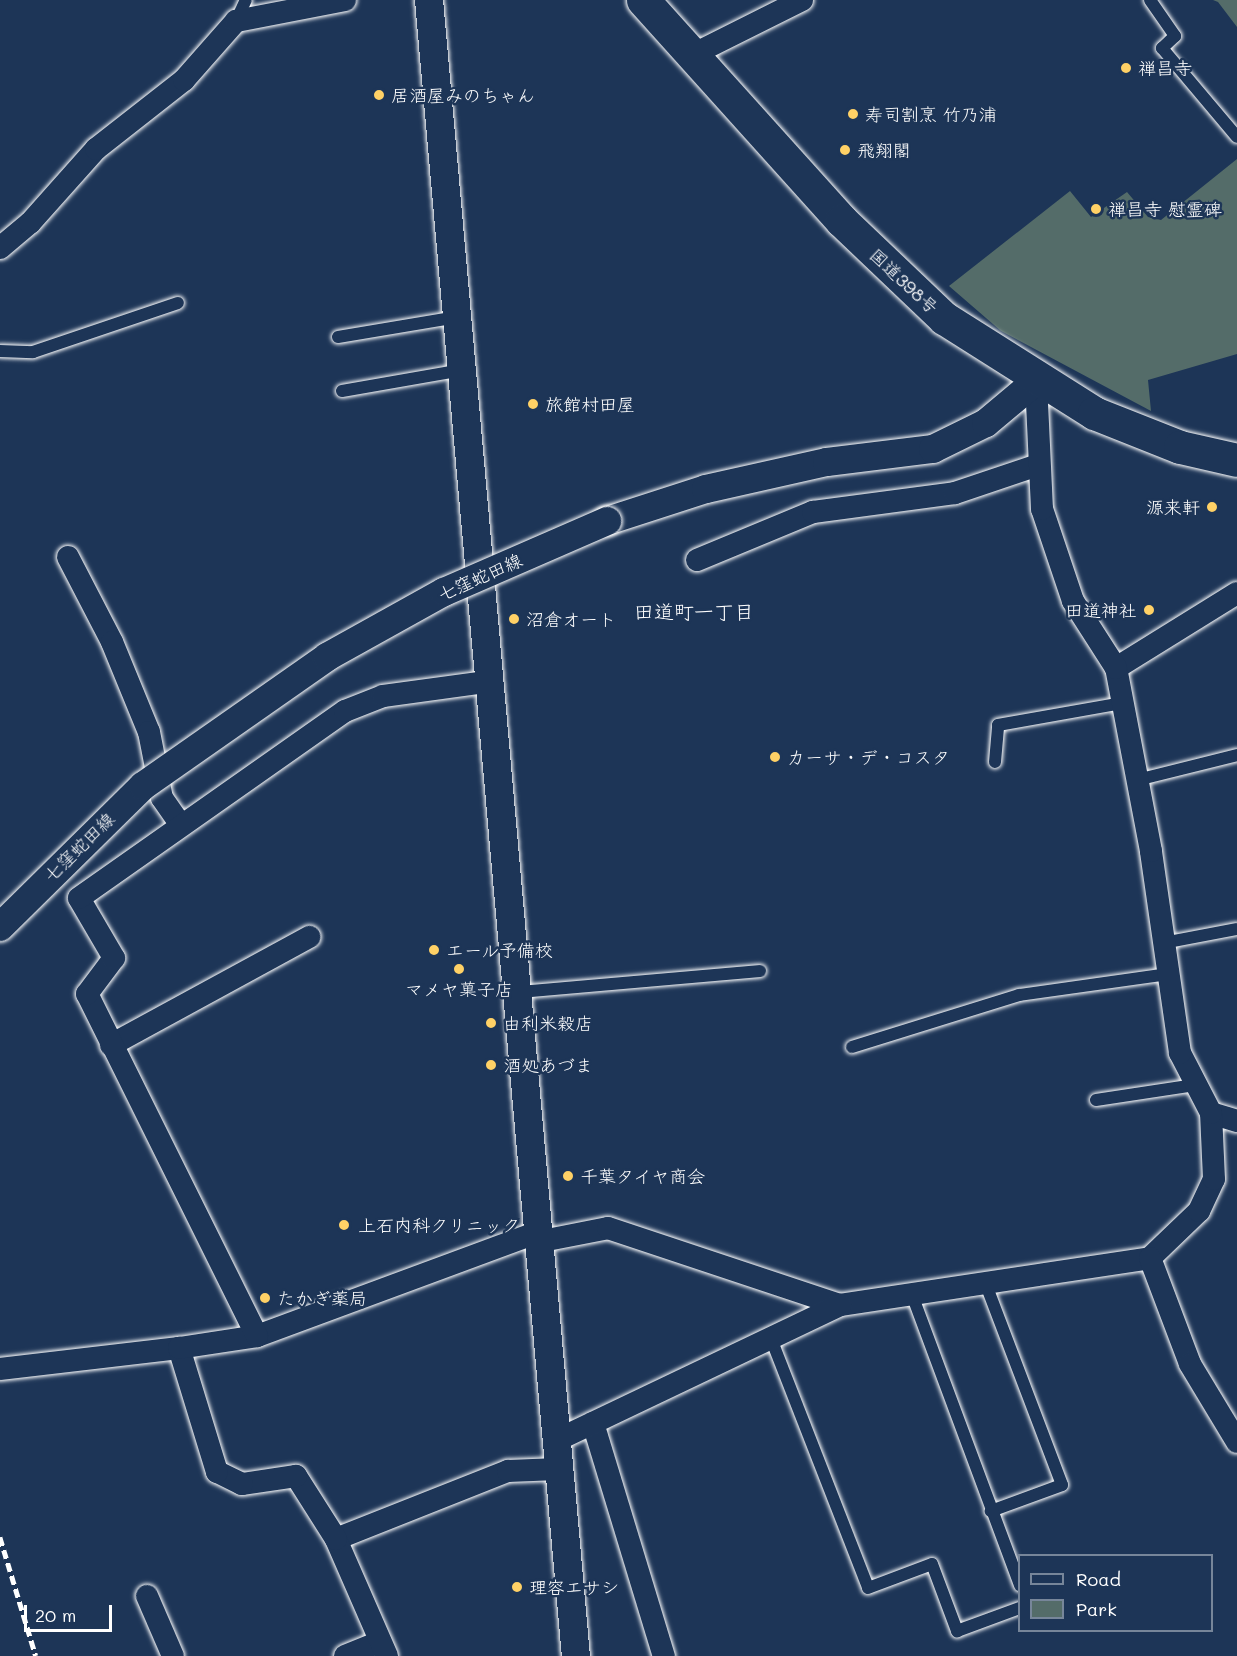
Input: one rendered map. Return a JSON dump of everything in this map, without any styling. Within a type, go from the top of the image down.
[{"type":"highway","name":"国道398号","points":[[643,0],[889,268],[944,318],[1036,381],[1094,413],[1180,447],[1237,460]]},
{"type":"street","points":[[0,248],[30,223],[96,149],[184,80],[236,21],[345,0]]},
{"type":"street","points":[[429,0],[542,1236],[555,1441],[576,1656]]},
{"type":"street","points":[[694,54],[802,0]]},
{"type":"street","points":[[555,1441],[770,1336],[840,1305],[911,1292],[1150,1258],[1199,1211],[1214,1179],[1211,1113],[1179,1053],[1137,780],[1116,668],[1073,601],[1041,509],[1036,381]]},
{"type":"street","name":"七窪蛇田線","points":[[0,927],[143,786],[299,675],[444,592],[607,521],[706,489],[816,464],[933,449],[986,423],[1036,381]]},
{"type":"street","points":[[697,560],[813,512],[955,494],[1038,465]]},
{"type":"street","points":[[68,558],[116,652],[149,732],[162,798],[180,824]]},
{"type":"street","points":[[1116,668],[1237,593]]},
{"type":"street","points":[[257,1336],[87,994],[114,958],[79,898],[180,824],[345,711],[383,696],[492,681]]},
{"type":"street","points":[[111,1045],[309,937]]},
{"type":"street","points":[[1211,1113],[1237,1120]]},
{"type":"street","points":[[0,1369],[179,1348],[257,1336],[542,1236],[608,1228],[840,1305]]},
{"type":"street","points":[[1150,1258],[1190,1364],[1237,1442]]},
{"type":"street","points":[[179,1348],[217,1472],[242,1484],[296,1476],[336,1539],[384,1649],[345,1656]]},
{"type":"street","points":[[593,1423],[664,1656]]},
{"type":"street","points":[[336,1539],[508,1471],[558,1469]]},
{"type":"street","points":[[147,1596],[173,1656]]},
{"type":"lane","points":[[236,21],[246,0]]},
{"type":"lane","points":[[1150,0],[1175,36],[1162,48],[1237,137]]},
{"type":"lane","points":[[0,351],[33,352],[178,303]]},
{"type":"lane","points":[[338,337],[457,317]]},
{"type":"lane","points":[[342,391],[462,370]]},
{"type":"lane","points":[[995,762],[999,726],[1123,703]]},
{"type":"lane","points":[[1137,780],[1237,755]]},
{"type":"lane","points":[[1163,943],[1237,929]]},
{"type":"lane","points":[[520,992],[760,971]]},
{"type":"lane","points":[[852,1047],[1019,995],[1168,974]]},
{"type":"lane","points":[[1095,1101],[1195,1085]]},
{"type":"lane","points":[[986,1282],[1062,1485],[991,1511]]},
{"type":"lane","points":[[911,1292],[1018,1580]]},
{"type":"lane","points":[[770,1336],[868,1588],[932,1564],[957,1631],[1018,1609]]},
{"type":"green space","points":[[1213,0],[1237,0],[1237,27],[1218,2]]},
{"type":"green space","points":[[1237,159],[1237,354],[1148,380],[1151,411],[1001,331],[949,286],[1070,191],[1091,217],[1127,192],[1148,217],[1161,220]]},
{"type":"railway","points":[[0,1537],[36,1656]]},
{"type":"place","name":"禅昌寺","points":[[1126,68]]},
{"type":"place","name":"居酒屋みのちゃん","points":[[379,95]]},
{"type":"place","name":"寿司割烹 竹乃浦","points":[[853,114]]},
{"type":"place","name":"飛翔閣","points":[[845,150]]},
{"type":"place","name":"禅昌寺 慰霊碑","points":[[1096,209]]},
{"type":"place","name":"旅館村田屋","points":[[533,404]]},
{"type":"place","name":"源来軒","points":[[1212,507]]},
{"type":"place","name":"田道神社","points":[[1149,610]]},
{"type":"place","name":"沼倉オート","points":[[514,619]]},
{"type":"place","name":"カーサ・デ・コスタ","points":[[775,757]]},
{"type":"place","name":"エール予備校","points":[[434,950]]},
{"type":"place","name":"マメヤ菓子店","points":[[459,969]]},
{"type":"place","name":"由利米穀店","points":[[491,1023]]},
{"type":"place","name":"酒処あづま","points":[[491,1065]]},
{"type":"place","name":"千葉タイヤ商会","points":[[568,1176]]},
{"type":"place","name":"上石内科クリニック","points":[[344,1225]]},
{"type":"place","name":"たかぎ薬局","points":[[265,1298]]},
{"type":"place","name":"理容エサシ","points":[[517,1587]]},
{"type":"district","name":"田道町一丁目","points":[[694,611]]}]
